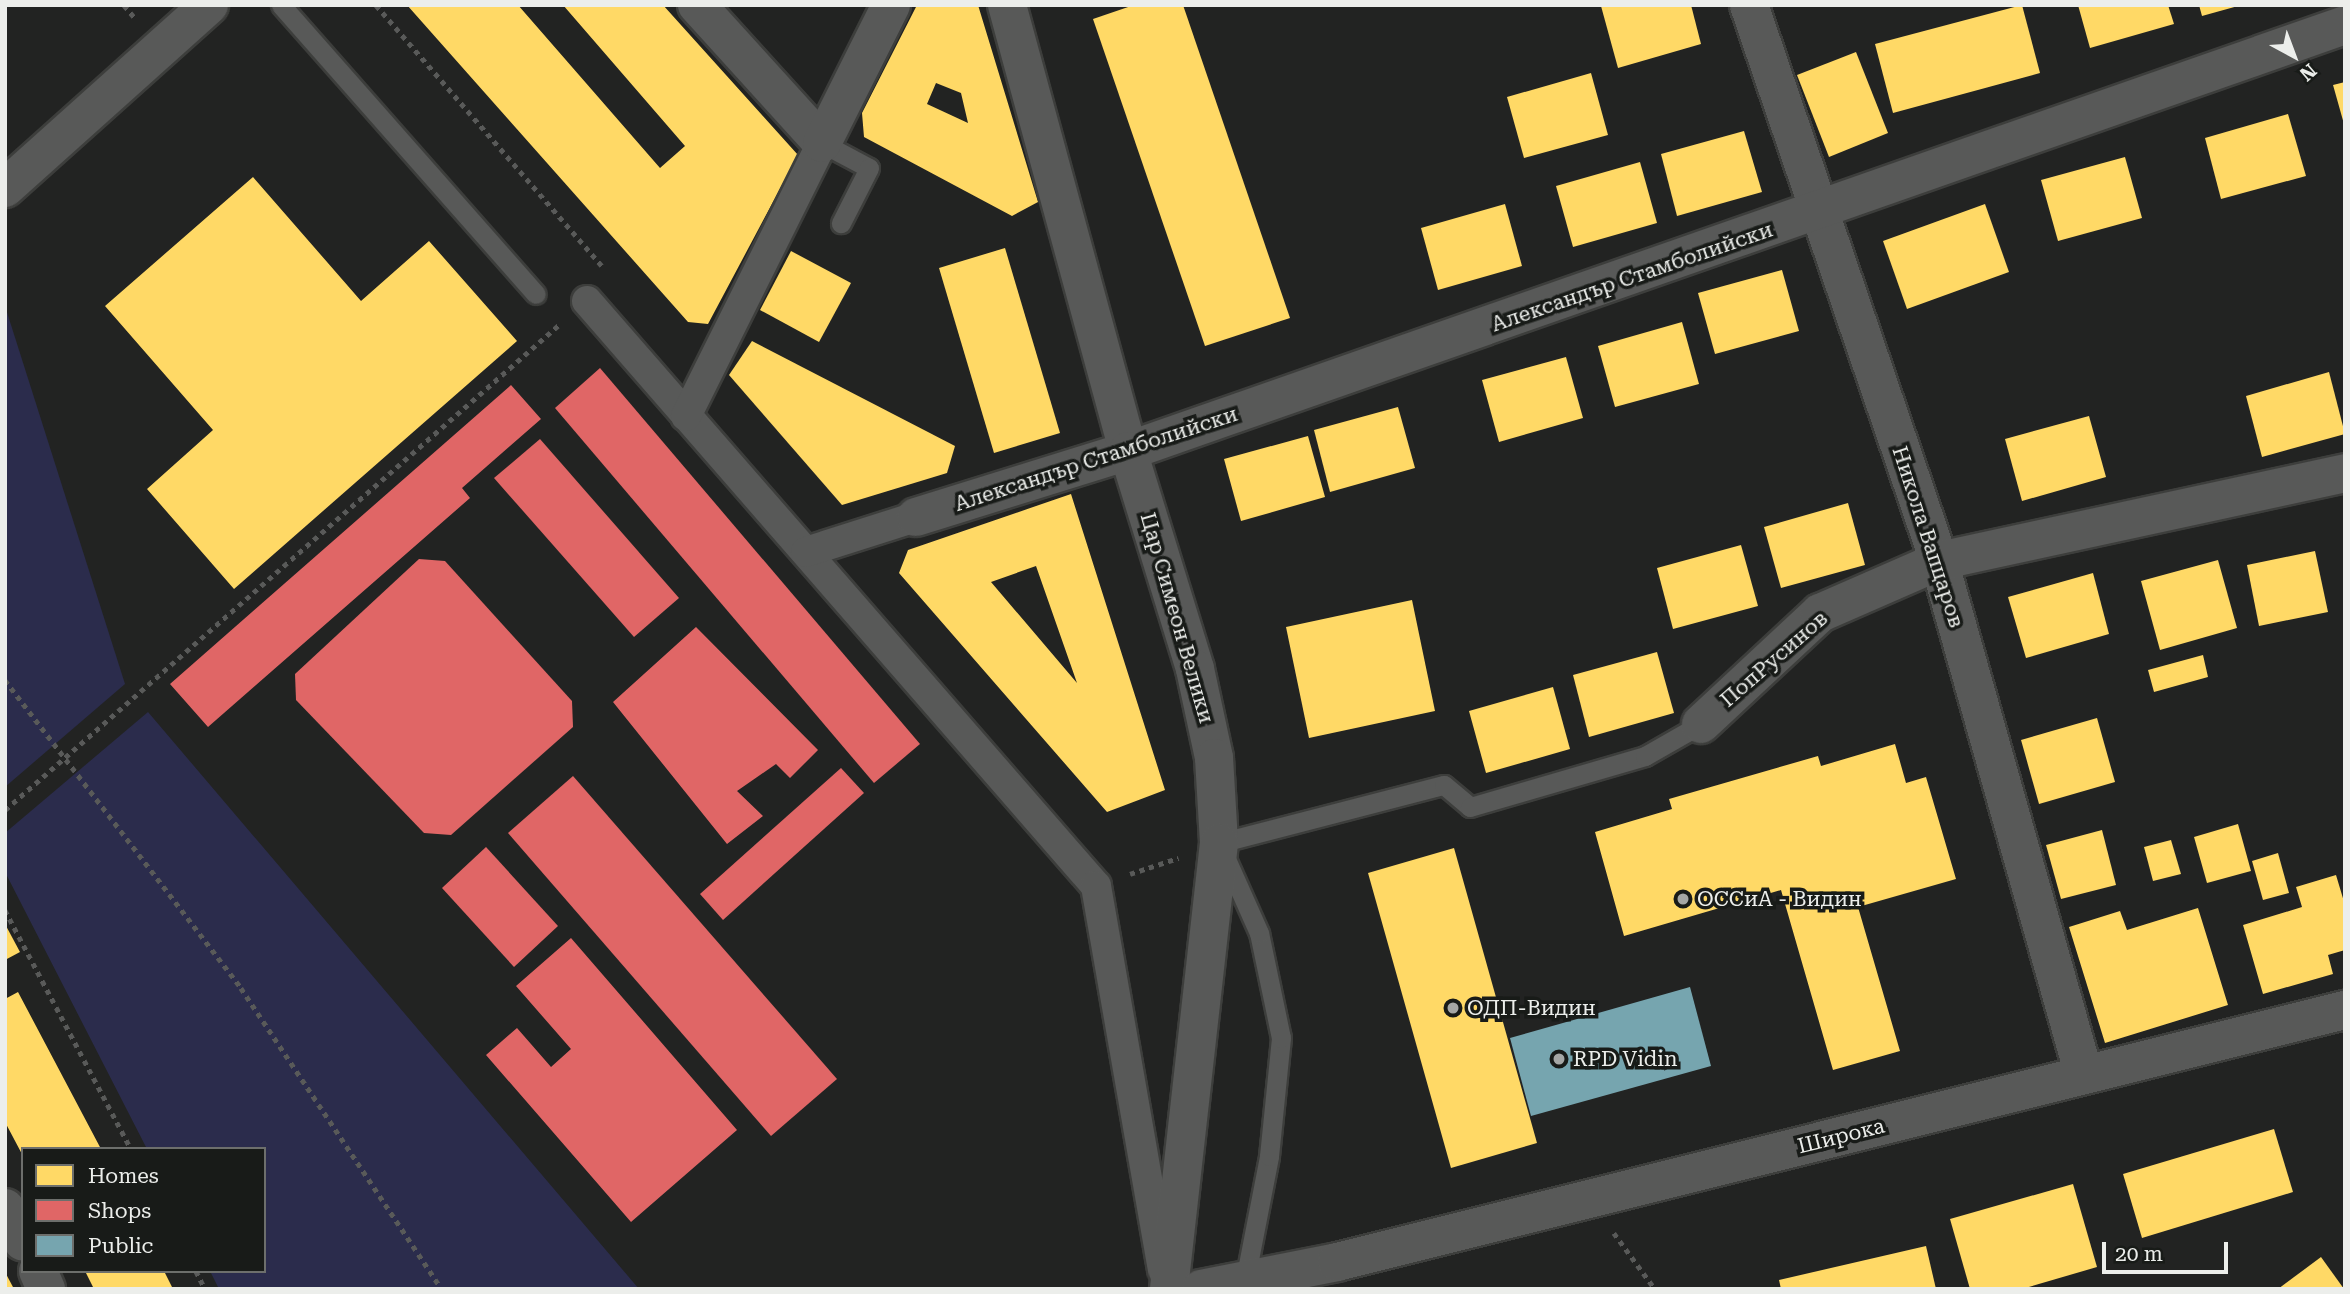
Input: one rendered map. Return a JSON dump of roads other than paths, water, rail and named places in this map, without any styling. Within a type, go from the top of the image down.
[{"type":"street","points":[[5,188],[209,5]]},
{"type":"street","points":[[696,5],[822,143]]},
{"type":"street","points":[[686,416],[891,5]]},
{"type":"street","name":"Цар Симеон Велики","points":[[1007,5],[1128,451],[1195,669],[1214,758],[1219,843],[1168,1289]]},
{"type":"street","name":"Никола Вапцаров","points":[[1749,5],[1939,561],[2084,1075]]},
{"type":"street","name":"Александър Стамболийски","points":[[916,517],[1128,451],[1818,213],[2345,24]]},
{"type":"street","points":[[586,301],[1096,886],[1168,1289]]},
{"type":"street","name":"ПопРусинов","points":[[1701,724],[1820,613],[1939,561],[2345,473]]},
{"type":"street","points":[[806,552],[916,517]]},
{"type":"street","name":"Широка","points":[[1201,1289],[1337,1262],[2345,1010]]},
{"type":"street","points":[[5,1208],[21,1238]]},
{"type":"street","points":[[38,1273],[47,1289]]},
{"type":"lane","points":[[281,5],[536,294]]},
{"type":"lane","points":[[822,143],[869,168],[841,223]]},
{"type":"lane","name":"ПопРусинов","points":[[1219,843],[1444,785],[1470,807],[1645,756],[1701,724]]},
{"type":"lane","points":[[1219,843],[1259,933],[1280,1038],[1269,1157],[1245,1280]]},
{"type":"place","name":"ОССиА - Видин","points":[[1683,899]]},
{"type":"place","name":"ОДП-Видин","points":[[1453,1008]]},
{"type":"place","name":"RPD Vidin","points":[[1559,1059]]}]
